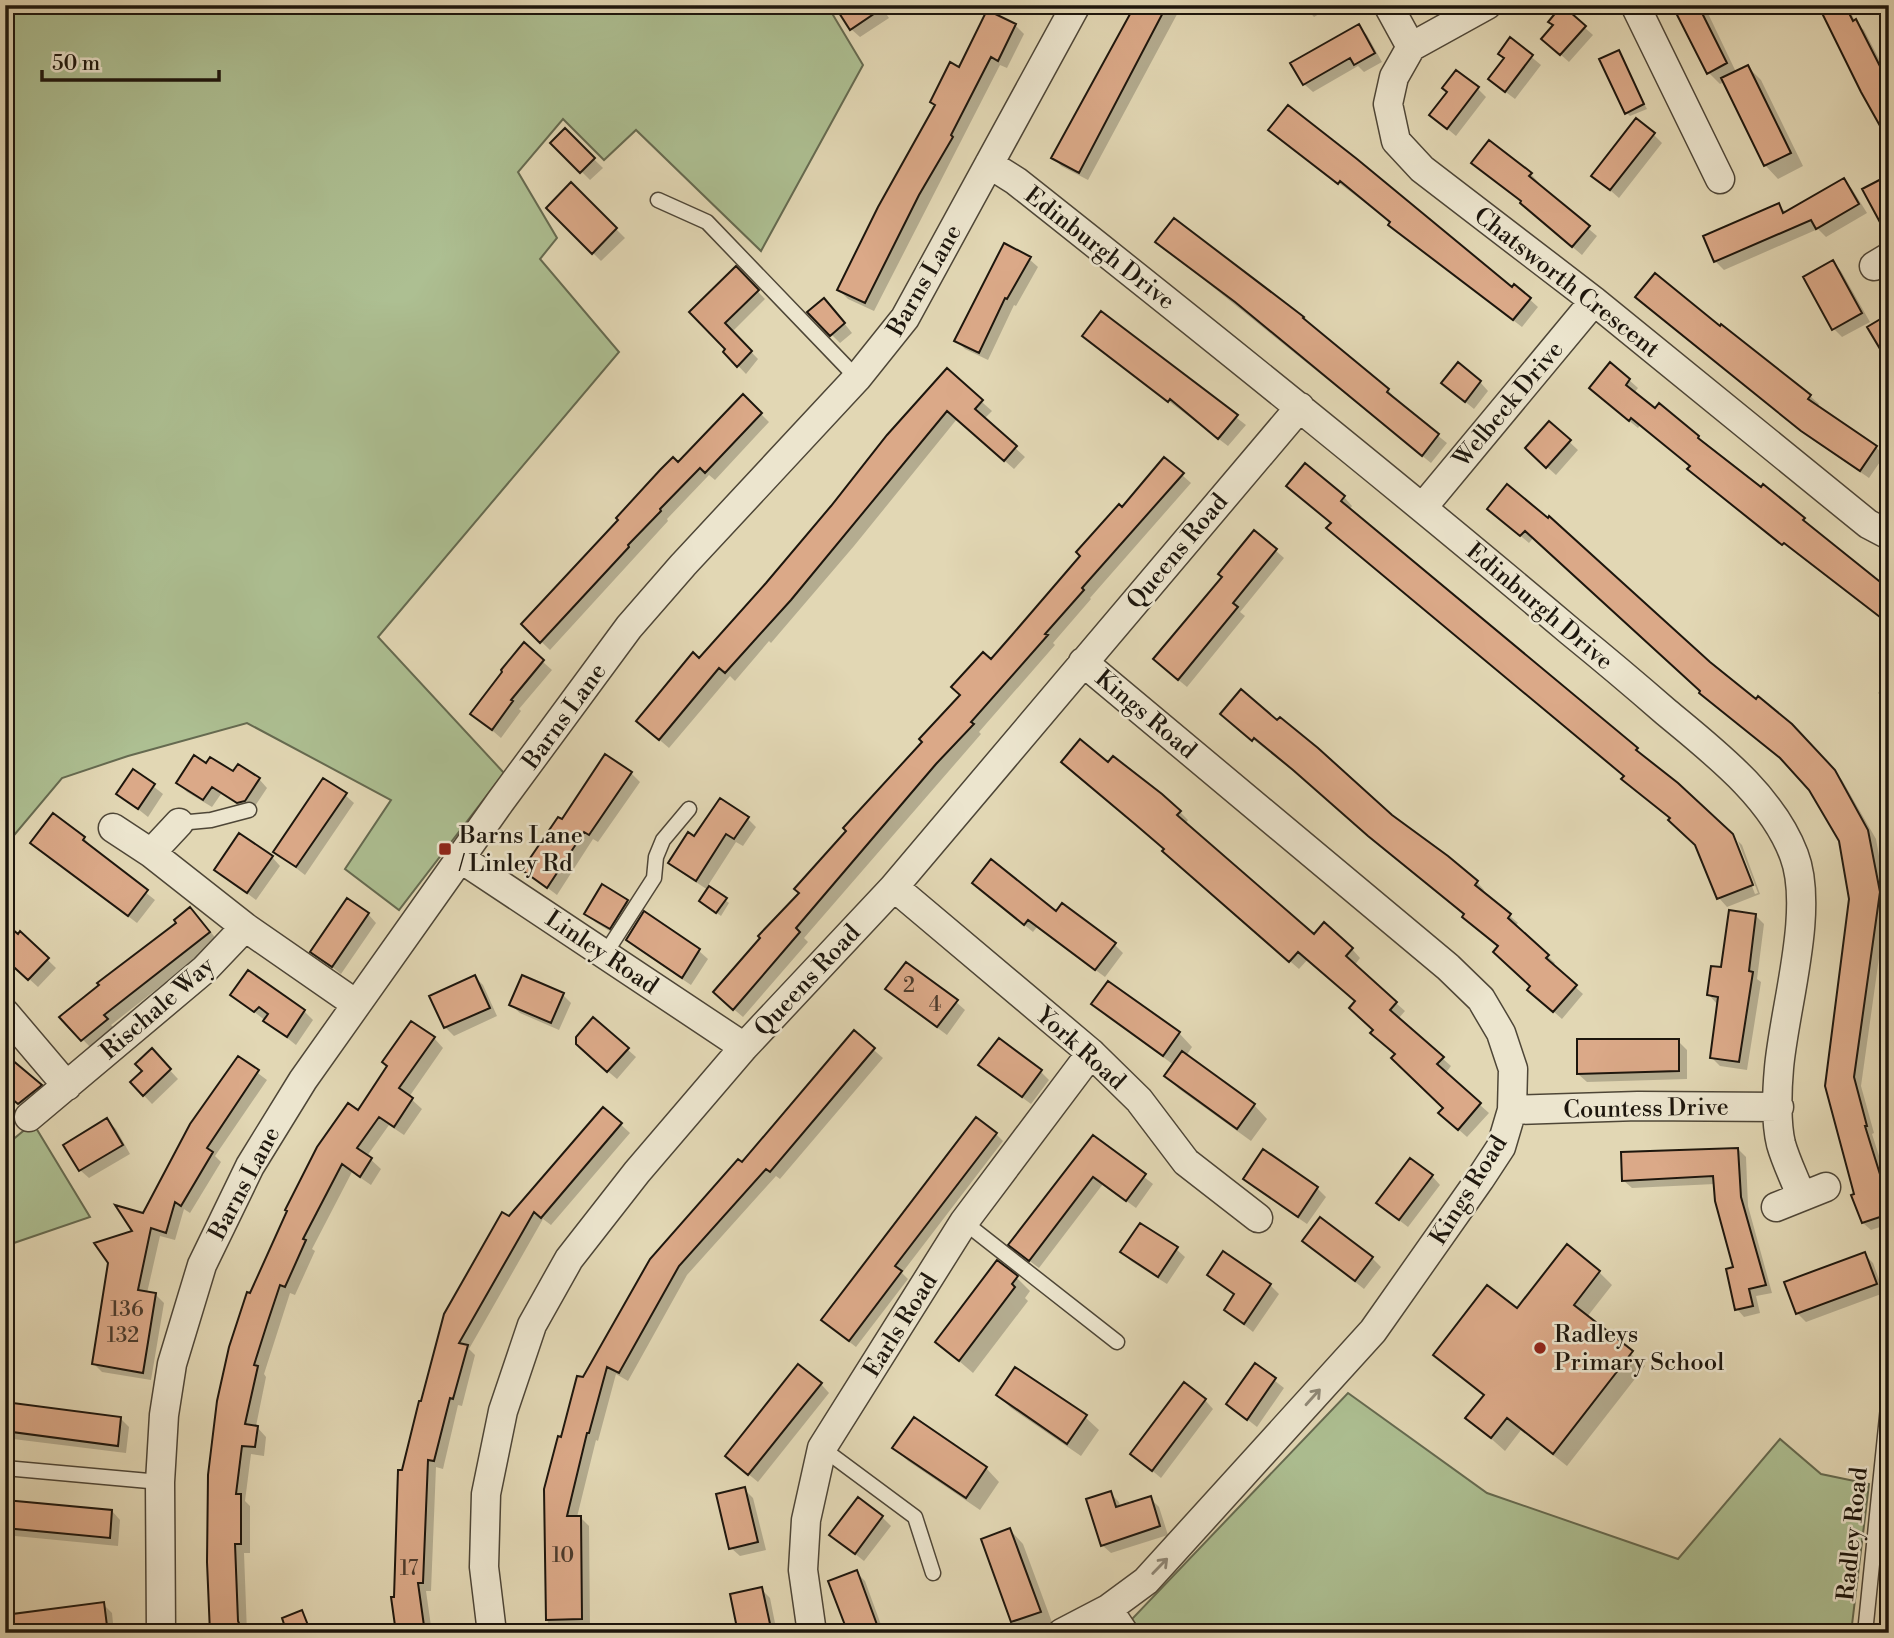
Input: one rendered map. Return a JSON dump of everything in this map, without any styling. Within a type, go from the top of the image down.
[{"type":"street","name":"Barns Lane","points":[[161,1633],[160,1482],[164,1415],[172,1364],[202,1265],[250,1166],[276,1122],[356,1004],[629,627],[857,378],[905,318],[1076,5]]},
{"type":"street","points":[[1388,5],[1411,47],[1487,5]]},
{"type":"street","points":[[1635,5],[1720,178]]},
{"type":"street","name":"Chatsworth Crescent","points":[[1411,47],[1394,77],[1388,104],[1396,141],[1422,169],[1594,301],[1868,524],[1889,535]]},
{"type":"street","name":"Edinburgh Drive","points":[[989,164],[1027,190],[1423,507],[1698,739],[1751,788],[1778,822],[1796,858],[1801,924],[1779,1070],[1782,1145],[1814,1192],[1776,1207]]},
{"type":"street","name":"Welbeck Drive","points":[[1423,507],[1594,301]]},
{"type":"street","name":"Queens Road","points":[[492,1633],[484,1567],[486,1494],[503,1411],[532,1325],[569,1259],[636,1172],[744,1047],[894,887],[1300,407]]},
{"type":"street","name":"Kings Road","points":[[1062,1633],[1108,1609],[1146,1581],[1373,1331],[1501,1147],[1512,1110],[1513,1069],[1501,1033],[1481,999],[1448,967],[1083,662]]},
{"type":"street","points":[[151,853],[178,823]]},
{"type":"street","points":[[113,828],[151,853],[245,927],[356,1004]]},
{"type":"street","name":"Linley Road","points":[[460,858],[744,1047]]},
{"type":"street","name":"York Road","points":[[894,887],[1091,1052],[1139,1100],[1186,1162],[1258,1218]]},
{"type":"street","name":"Rischale Way","points":[[29,1117],[205,969],[245,927]]},
{"type":"street","points":[[5,1013],[67,1086]]},
{"type":"street","name":"Earls Road","points":[[812,1633],[803,1570],[806,1520],[822,1448],[964,1222],[1091,1052]]},
{"type":"street","name":"Countess Drive","points":[[1512,1110],[1638,1106],[1779,1107]]},
{"type":"street","points":[[1108,1609],[1124,1633]]},
{"type":"lane","points":[[658,200],[707,222],[857,378]]},
{"type":"lane","points":[[606,954],[654,878],[656,857],[663,840],[689,808]]},
{"type":"lane","points":[[178,823],[211,820],[248,810]]},
{"type":"lane","points":[[964,1222],[1117,1342]]},
{"type":"lane","name":"Radley Road","points":[[1865,1633],[1889,1397]]},
{"type":"lane","points":[[822,1448],[915,1517],[933,1573]]},
{"type":"lane","points":[[5,1468],[160,1482]]},
{"type":"green space","points":[[5,5],[827,5],[863,65],[761,251],[636,130],[604,160],[563,119],[518,172],[557,238],[540,259],[619,352],[378,637],[504,773],[399,910],[345,869],[391,800],[247,723],[128,756],[62,778],[5,846]]},
{"type":"green space","points":[[33,1123],[90,1217],[5,1246],[5,1146]]},
{"type":"green space","points":[[1348,1393],[1487,1493],[1678,1559],[1780,1439],[1821,1474],[1869,1484],[1851,1633],[1141,1633],[1132,1619]]},
{"type":"building","points":[[834,5],[887,5],[850,30]]},
{"type":"building","points":[[1135,5],[1167,5],[1079,173],[1051,158]]},
{"type":"building","points":[[1562,5],[1586,26],[1560,55],[1541,39],[1553,25],[1548,22]]},
{"type":"building","points":[[1672,5],[1698,5],[1727,63],[1707,74]]},
{"type":"building","points":[[1818,5],[1845,5],[1853,21],[1856,19],[1889,84],[1889,142],[1861,92]]},
{"type":"building","points":[[987,10],[1016,24],[998,61],[991,57],[951,135],[953,137],[919,195],[865,303],[837,290],[878,207],[935,105],[930,102],[950,62],[959,67]]},
{"type":"building","points":[[1359,24],[1375,53],[1354,65],[1350,58],[1303,85],[1290,63]]},
{"type":"building","points":[[1510,37],[1533,55],[1505,92],[1488,79],[1504,58],[1498,54]]},
{"type":"building","points":[[1619,50],[1644,104],[1625,114],[1599,59]]},
{"type":"building","points":[[1748,65],[1791,153],[1764,166],[1721,78]]},
{"type":"building","points":[[1456,70],[1479,87],[1447,129],[1429,115],[1447,92],[1442,88]]},
{"type":"building","points":[[1288,105],[1512,287],[1514,284],[1531,298],[1513,320],[1388,225],[1390,222],[1340,181],[1338,184],[1268,130]]},
{"type":"building","points":[[1636,118],[1655,133],[1610,190],[1591,176]]},
{"type":"building","points":[[565,128],[595,158],[580,173],[550,143]]},
{"type":"building","points":[[1489,140],[1532,173],[1529,176],[1590,226],[1572,247],[1520,203],[1521,201],[1471,163]]},
{"type":"building","points":[[1889,175],[1889,239],[1862,189]]},
{"type":"building","points":[[1844,178],[1859,204],[1816,229],[1811,220],[1714,262],[1703,236],[1779,203],[1783,213]]},
{"type":"building","points":[[571,182],[617,228],[592,254],[546,208]]},
{"type":"building","points":[[1174,218],[1304,317],[1389,389],[1387,392],[1439,434],[1422,456],[1235,302],[1155,242]]},
{"type":"building","points":[[1004,243],[1031,257],[1007,299],[1005,298],[979,353],[954,341]]},
{"type":"building","points":[[1833,260],[1862,313],[1832,330],[1803,277]]},
{"type":"building","points":[[736,266],[759,290],[725,323],[752,351],[737,367],[723,352],[725,349],[689,312]]},
{"type":"building","points":[[1655,273],[1811,395],[1808,399],[1877,446],[1860,471],[1801,431],[1635,297]]},
{"type":"building","points":[[824,298],[845,323],[830,336],[807,312]]},
{"type":"building","points":[[1101,311],[1238,415],[1218,439],[1170,399],[1168,402],[1082,336]]},
{"type":"building","points":[[1889,314],[1889,364],[1867,327]]},
{"type":"building","points":[[1458,362],[1481,381],[1465,402],[1441,383]]},
{"type":"building","points":[[1610,362],[1630,379],[1626,385],[1655,408],[1659,403],[1699,436],[1698,438],[1761,487],[1763,484],[1889,589],[1889,624],[1784,543],[1782,545],[1687,469],[1690,466],[1631,418],[1629,421],[1589,388]]},
{"type":"building","points":[[947,368],[983,400],[975,409],[1017,446],[1004,461],[947,411],[791,600],[725,673],[719,668],[659,740],[636,721],[693,652],[699,658],[766,583],[887,435]]},
{"type":"building","points":[[743,394],[762,413],[705,473],[700,468],[660,509],[629,547],[540,643],[521,624],[618,520],[616,518],[660,470],[673,457],[678,462]]},
{"type":"building","points":[[1549,421],[1571,440],[1546,468],[1525,448]]},
{"type":"building","points":[[1164,457],[1184,473],[1082,588],[1084,590],[1045,634],[1048,635],[971,722],[974,724],[936,764],[796,928],[800,932],[733,1010],[713,992],[760,938],[758,936],[799,893],[794,889],[846,831],[843,828],[922,742],[919,739],[960,695],[951,687],[983,652],[991,659],[1080,556],[1076,552],[1119,504],[1122,507]]},
{"type":"building","points":[[1305,463],[1345,496],[1341,501],[1638,748],[1636,750],[1678,783],[1733,834],[1753,885],[1717,899],[1695,845],[1668,820],[1670,818],[1621,779],[1624,776],[1326,528],[1331,523],[1286,486]]},
{"type":"building","points":[[1507,484],[1548,518],[1549,516],[1710,662],[1792,724],[1835,770],[1868,830],[1880,892],[1854,1077],[1865,1126],[1883,1184],[1889,1182],[1889,1214],[1862,1223],[1851,1195],[1854,1194],[1825,1086],[1849,899],[1839,841],[1809,790],[1780,758],[1699,693],[1700,691],[1525,531],[1520,536],[1487,509]]},
{"type":"building","points":[[1254,530],[1277,549],[1233,603],[1238,607],[1178,680],[1153,659],[1222,577],[1218,574]]},
{"type":"building","points":[[524,642],[544,660],[511,700],[513,701],[492,730],[470,714]]},
{"type":"building","points":[[1241,689],[1277,720],[1280,717],[1318,748],[1392,815],[1478,881],[1475,885],[1511,914],[1508,918],[1549,955],[1546,958],[1577,985],[1553,1012],[1527,990],[1530,986],[1493,952],[1498,946],[1462,917],[1464,914],[1254,738],[1252,741],[1220,714]]},
{"type":"building","points":[[1080,739],[1108,762],[1113,756],[1162,794],[1181,811],[1177,815],[1314,934],[1324,922],[1353,948],[1346,956],[1397,1002],[1390,1010],[1444,1057],[1437,1064],[1481,1103],[1458,1130],[1438,1113],[1443,1108],[1391,1058],[1395,1054],[1370,1033],[1373,1030],[1349,1008],[1355,1001],[1298,952],[1289,962],[1162,851],[1164,849],[1061,762]]},
{"type":"building","points":[[605,754],[632,772],[589,835],[584,832],[547,888],[522,870],[558,817],[562,819]]},
{"type":"building","points":[[194,755],[206,763],[210,757],[233,771],[238,764],[260,778],[245,801],[237,803],[212,787],[203,800],[176,783]]},
{"type":"building","points":[[133,769],[155,784],[138,809],[116,794]]},
{"type":"building","points":[[323,778],[347,793],[296,867],[273,852]]},
{"type":"building","points":[[720,798],[749,817],[734,839],[726,834],[696,881],[668,863],[688,832],[694,836]]},
{"type":"building","points":[[53,813],[148,890],[128,916],[30,843]]},
{"type":"building","points":[[239,833],[273,856],[247,893],[214,870]]},
{"type":"building","points":[[991,859],[1056,911],[1062,903],[1116,943],[1095,970],[1028,920],[1024,925],[972,883]]},
{"type":"building","points":[[602,884],[628,900],[610,929],[584,914]]},
{"type":"building","points":[[709,886],[727,898],[716,913],[699,901]]},
{"type":"building","points":[[347,898],[369,913],[332,967],[310,952]]},
{"type":"building","points":[[190,907],[210,932],[104,1015],[108,1019],[81,1041],[59,1017],[99,985],[97,983],[176,923],[174,920]]},
{"type":"building","points":[[1729,910],[1756,914],[1749,971],[1753,972],[1739,1062],[1710,1058],[1718,997],[1707,995],[1711,966],[1721,967]]},
{"type":"building","points":[[644,911],[700,949],[682,978],[626,940]]},
{"type":"building","points":[[5,923],[18,934],[20,931],[49,958],[28,980],[5,959]]},
{"type":"building","points":[[906,962],[958,1000],[937,1027],[885,989]]},
{"type":"building","points":[[248,970],[305,1010],[287,1037],[263,1021],[268,1014],[259,1007],[254,1012],[230,995]]},
{"type":"building","points":[[475,975],[490,1008],[444,1028],[429,996]]},
{"type":"building","points":[[522,975],[564,993],[551,1023],[509,1005]]},
{"type":"building","points":[[1108,981],[1180,1032],[1163,1056],[1091,1004]]},
{"type":"building","points":[[593,1017],[629,1048],[607,1072],[576,1044],[576,1037]]},
{"type":"building","points":[[411,1021],[435,1037],[399,1088],[413,1098],[394,1127],[379,1117],[357,1148],[372,1158],[360,1177],[342,1164],[303,1239],[306,1240],[285,1287],[280,1285],[267,1324],[254,1365],[258,1366],[245,1424],[258,1426],[255,1447],[242,1446],[236,1494],[241,1494],[241,1544],[235,1544],[238,1621],[243,1633],[210,1633],[207,1562],[208,1475],[217,1401],[229,1347],[247,1292],[250,1293],[287,1211],[285,1210],[317,1147],[348,1103],[358,1110],[387,1066],[382,1062]]},
{"type":"building","points":[[854,1030],[875,1048],[770,1172],[766,1169],[679,1266],[619,1373],[607,1367],[587,1433],[567,1516],[581,1516],[582,1619],[546,1620],[544,1489],[577,1376],[583,1377],[650,1259],[738,1159],[742,1162]]},
{"type":"building","points":[[999,1038],[1042,1070],[1022,1097],[978,1065]]},
{"type":"building","points":[[1577,1039],[1679,1039],[1679,1071],[1577,1074]]},
{"type":"building","points":[[152,1048],[171,1069],[143,1096],[130,1082],[142,1071],[135,1064]]},
{"type":"building","points":[[1182,1051],[1255,1104],[1237,1129],[1164,1076]]},
{"type":"building","points":[[5,1054],[42,1085],[18,1104],[5,1093]]},
{"type":"building","points":[[238,1056],[259,1070],[207,1148],[213,1152],[181,1206],[175,1202],[166,1233],[151,1228],[138,1290],[156,1293],[143,1373],[92,1364],[108,1263],[94,1243],[132,1231],[115,1205],[143,1213],[190,1124]]},
{"type":"building","points":[[603,1107],[622,1123],[541,1218],[534,1212],[459,1343],[468,1345],[453,1399],[450,1398],[434,1461],[428,1460],[423,1583],[418,1583],[425,1633],[396,1633],[391,1597],[394,1597],[398,1470],[402,1470],[444,1314],[502,1212],[509,1216]]},
{"type":"building","points":[[976,1117],[997,1133],[895,1266],[902,1271],[849,1341],[821,1320]]},
{"type":"building","points":[[107,1118],[123,1145],[79,1171],[63,1145]]},
{"type":"building","points":[[1093,1135],[1146,1174],[1126,1201],[1093,1177],[1029,1261],[1008,1245]]},
{"type":"building","points":[[1738,1148],[1741,1197],[1766,1285],[1749,1289],[1753,1306],[1735,1310],[1726,1269],[1733,1267],[1715,1201],[1713,1176],[1622,1181],[1621,1152]]},
{"type":"building","points":[[1263,1149],[1318,1187],[1298,1217],[1243,1179]]},
{"type":"building","points":[[1410,1158],[1433,1175],[1399,1220],[1376,1203]]},
{"type":"building","points":[[1320,1217],[1373,1257],[1355,1281],[1302,1241]]},
{"type":"building","points":[[1140,1223],[1178,1247],[1158,1277],[1120,1252]]},
{"type":"building","points":[[1567,1244],[1600,1271],[1574,1305],[1633,1351],[1553,1454],[1507,1418],[1491,1438],[1465,1418],[1484,1395],[1433,1355],[1487,1285],[1517,1308]]},
{"type":"building","points":[[1223,1251],[1271,1284],[1244,1324],[1224,1310],[1234,1294],[1207,1275]]},
{"type":"building","points":[[1865,1252],[1877,1284],[1796,1314],[1784,1282]]},
{"type":"building","points":[[997,1260],[1018,1276],[1012,1284],[1015,1287],[959,1361],[935,1342]]},
{"type":"building","points":[[1255,1363],[1276,1378],[1247,1420],[1226,1404]]},
{"type":"building","points":[[798,1364],[822,1383],[748,1475],[725,1456]]},
{"type":"building","points":[[1015,1367],[1087,1415],[1067,1444],[996,1395]]},
{"type":"building","points":[[1184,1382],[1206,1399],[1152,1471],[1130,1454]]},
{"type":"building","points":[[5,1402],[121,1417],[118,1446],[5,1431]]},
{"type":"building","points":[[914,1417],[987,1467],[966,1498],[892,1448]]},
{"type":"building","points":[[745,1487],[758,1542],[729,1549],[716,1494]]},
{"type":"building","points":[[1111,1491],[1116,1507],[1151,1496],[1160,1526],[1101,1546],[1086,1499]]},
{"type":"building","points":[[858,1497],[883,1516],[855,1554],[829,1535]]},
{"type":"building","points":[[5,1500],[112,1510],[110,1538],[5,1528]]},
{"type":"building","points":[[1010,1528],[1041,1612],[1011,1622],[981,1539]]},
{"type":"building","points":[[857,1570],[880,1633],[848,1633],[828,1581]]},
{"type":"building","points":[[762,1587],[772,1633],[738,1633],[730,1594]]},
{"type":"building","points":[[104,1602],[107,1626],[57,1633],[5,1633],[5,1615]]},
{"type":"building","points":[[302,1610],[311,1633],[287,1633],[282,1618]]},
{"type":"place","name":"Barns Lane / Linley Rd","points":[[445,849]]},
{"type":"place","name":"Radleys Primary School","points":[[1540,1348]]}]
